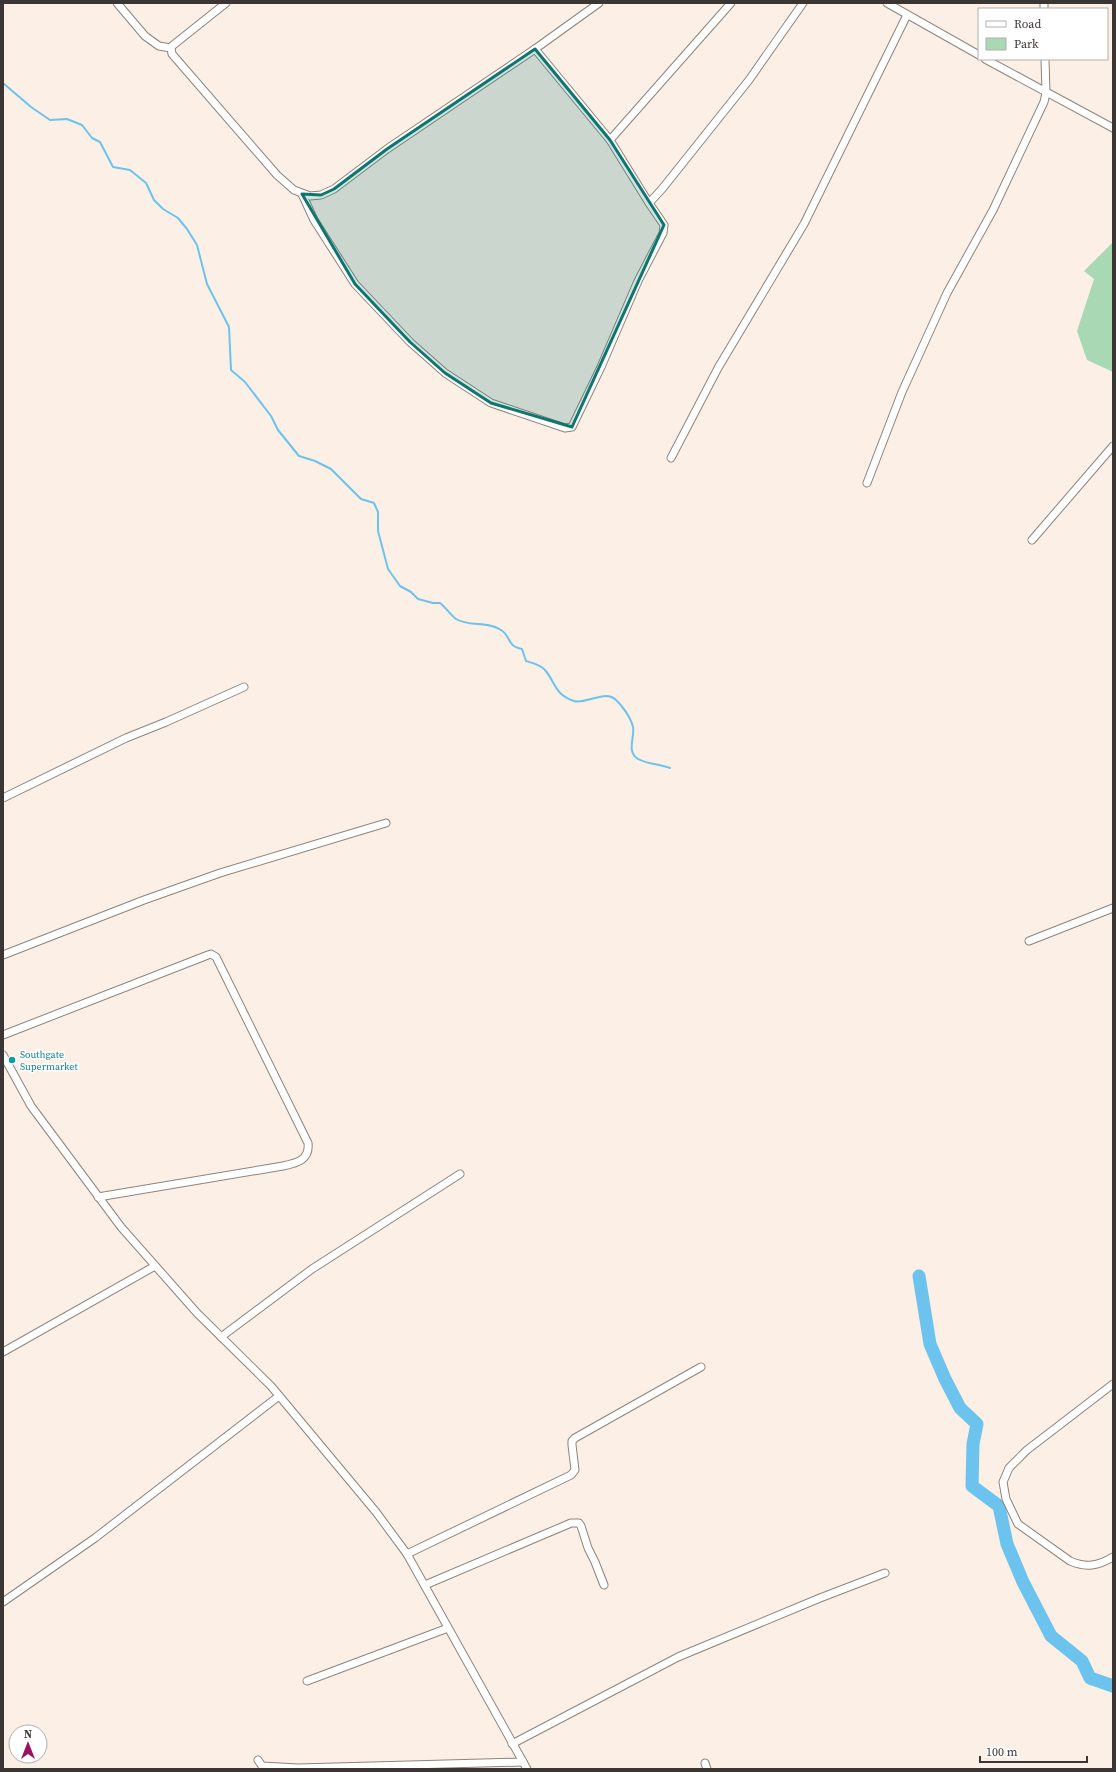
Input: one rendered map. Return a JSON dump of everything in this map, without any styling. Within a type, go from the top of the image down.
[{"type":"street","points":[[117,3],[145,36],[159,46],[171,48],[226,3]]},
{"type":"street","points":[[171,48],[172,54],[277,175],[294,190],[302,194],[310,196],[321,195],[334,189],[387,149],[535,50],[599,3]]},
{"type":"street","points":[[610,140],[731,3]]},
{"type":"street","points":[[649,203],[662,190],[749,80],[803,3]]},
{"type":"street","points":[[887,3],[978,55]]},
{"type":"street","points":[[671,458],[718,368],[804,224],[907,15]]},
{"type":"street","points":[[302,194],[314,220],[354,284],[410,342],[445,373],[491,403],[565,428],[572,427],[638,281],[663,233],[664,225],[610,140],[535,50]]},
{"type":"street","points":[[987,60],[1113,128]]},
{"type":"street","points":[[867,483],[902,392],[947,294],[993,210],[1044,102],[1046,93],[1046,60]]},
{"type":"street","points":[[1032,540],[1113,446]]},
{"type":"street","points":[[3,798],[119,741],[244,688]]},
{"type":"street","points":[[3,955],[144,900],[220,873],[386,823]]},
{"type":"street","points":[[1029,941],[1113,908]]},
{"type":"street","points":[[3,1035],[208,955],[211,954],[216,957],[308,1143],[308,1152],[306,1156],[298,1162],[283,1166],[98,1197]]},
{"type":"street","points":[[3,1055],[31,1106],[98,1197],[155,1266],[278,1396],[376,1512],[407,1554],[527,1769]]},
{"type":"street","points":[[221,1337],[312,1269],[460,1174]]},
{"type":"street","points":[[3,1352],[155,1266]]},
{"type":"street","points":[[407,1554],[571,1474],[575,1470],[572,1441],[701,1367]]},
{"type":"street","points":[[1113,1384],[1027,1450],[1009,1468],[1003,1482],[1006,1499],[1018,1524],[1070,1561],[1077,1564],[1096,1566],[1113,1557]]},
{"type":"street","points":[[3,1602],[94,1538],[278,1396]]},
{"type":"street","points":[[425,1586],[558,1528],[576,1522],[581,1526],[588,1548],[596,1562],[604,1584]]},
{"type":"street","points":[[512,1744],[678,1657],[820,1598],[885,1573]]},
{"type":"street","points":[[307,1681],[448,1628]]},
{"type":"street","points":[[258,1760],[262,1766],[298,1768],[523,1762]]},
{"type":"highlighted area","points":[[535,49],[610,140],[664,225],[572,427],[491,403],[445,373],[410,342],[355,284],[302,194],[321,195],[334,189],[387,149]]},
{"type":"green space","points":[[1113,242],[1113,372],[1087,360],[1077,331],[1094,279],[1084,271]]},
{"type":"waterway","points":[[3,83],[31,107],[50,120],[67,119],[82,125],[92,138],[100,142],[113,167],[130,170],[146,183],[154,200],[163,209],[178,218],[187,229],[197,245],[207,284],[229,327],[231,370],[245,382],[271,416],[278,430],[299,456],[315,461],[331,469],[361,499],[374,503],[378,512],[378,531],[388,569],[400,586],[411,592],[418,599],[433,603],[440,603],[456,619],[467,623],[496,627],[501,630],[507,636],[511,644],[522,649],[526,661],[537,664],[543,668],[559,692],[567,698],[578,702],[605,696],[615,699],[626,712],[632,723],[632,752],[634,756],[642,761],[670,768]]},
{"type":"waterway","points":[[919,1276],[930,1344],[945,1379],[960,1408],[977,1424],[973,1444],[972,1486],[999,1506],[1007,1544],[1023,1582],[1051,1636],[1082,1661],[1090,1678],[1113,1686]]},
{"type":"place","name":"Southgate Supermarket","points":[[12,1060]]}]
